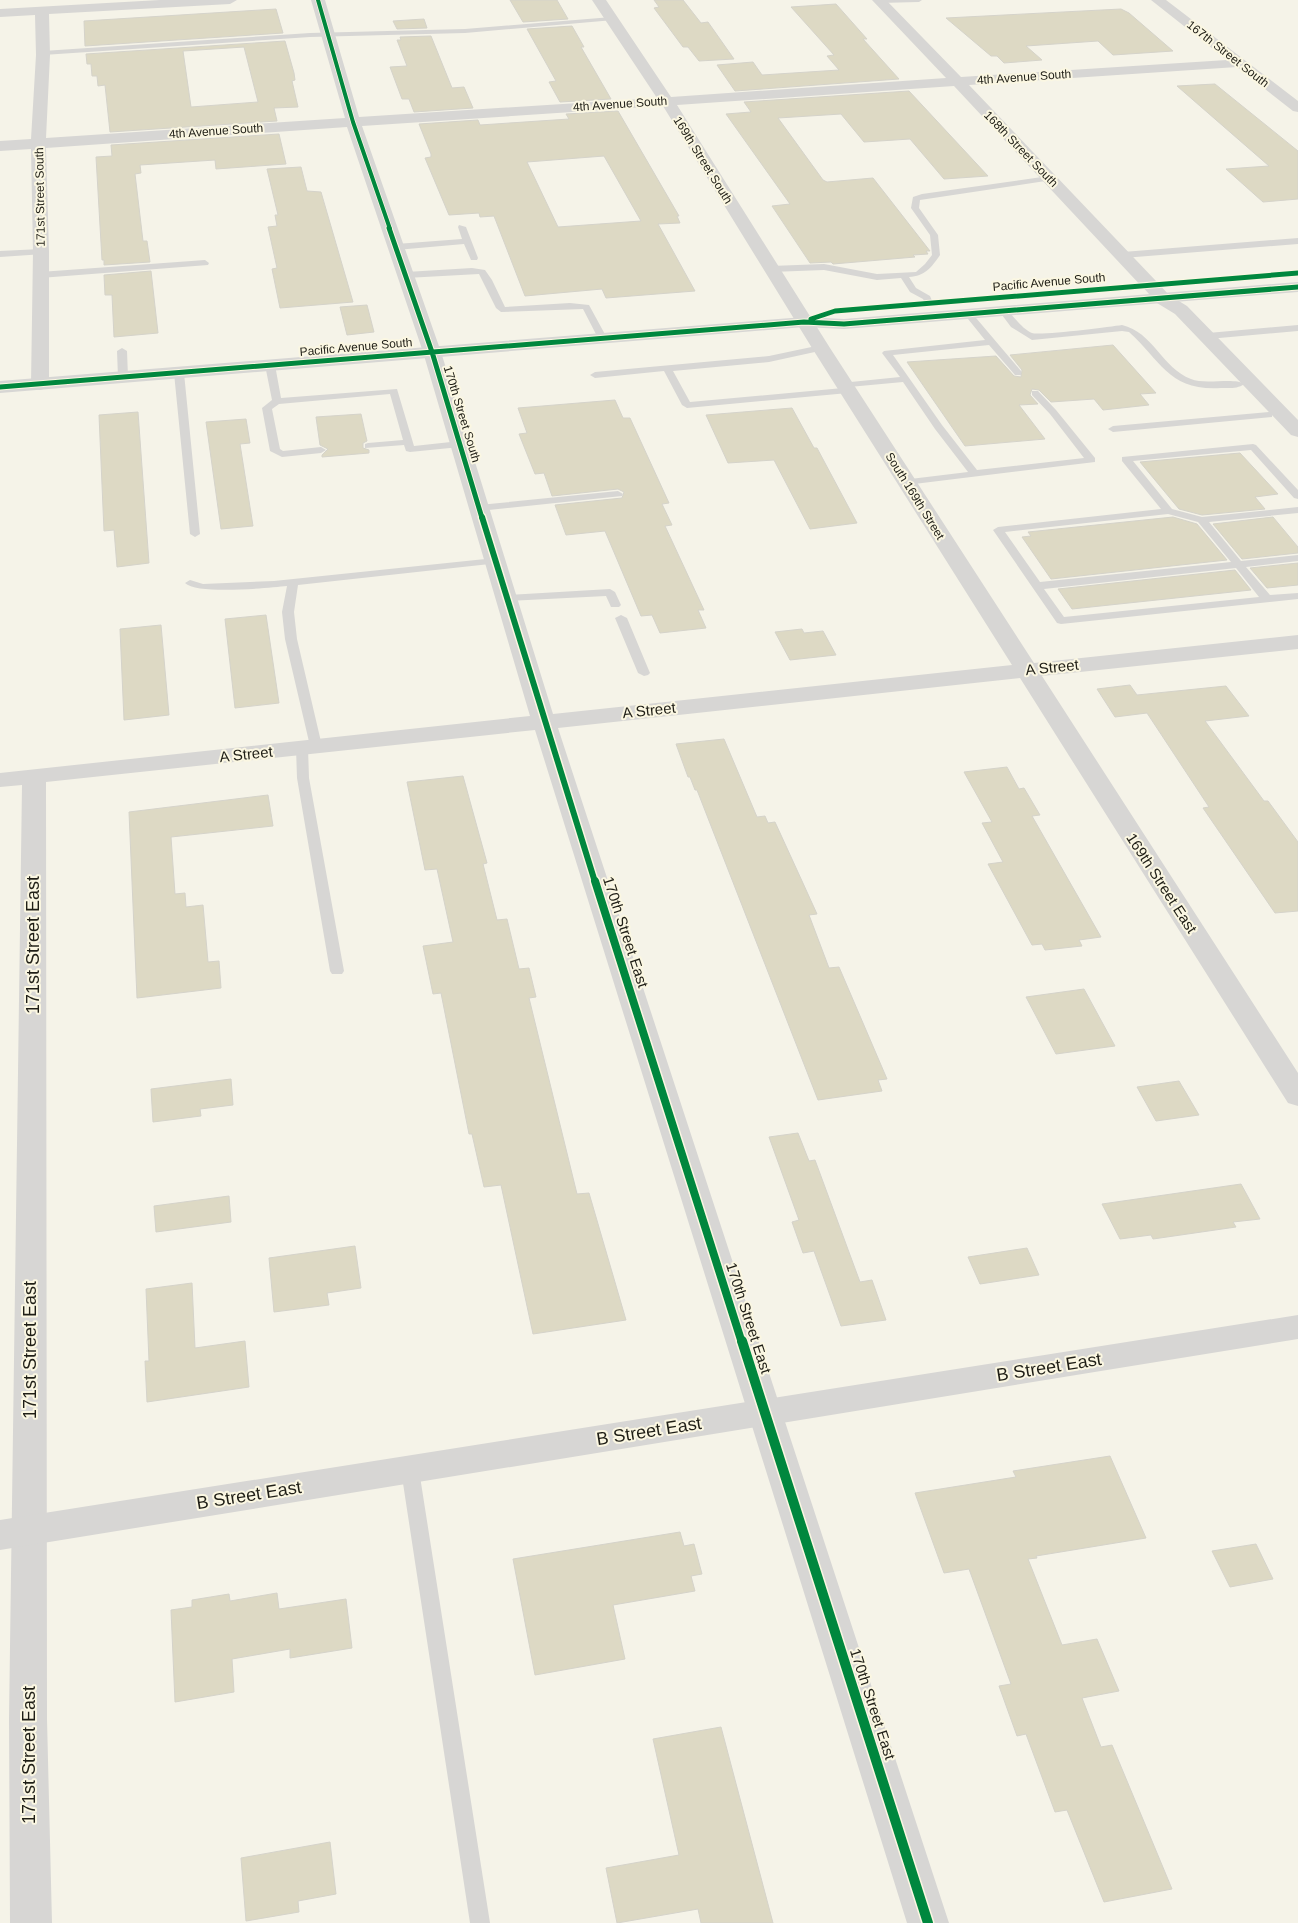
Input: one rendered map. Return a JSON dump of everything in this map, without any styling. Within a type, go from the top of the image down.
[{"type":"street","points":[[0,12],[230,0]]},
{"type":"street","name":"170th Street South","points":[[318,0],[353,122],[432,352],[544,722]]},
{"type":"street","name":"169th Street South","points":[[599,0],[667,101],[804,322]]},
{"type":"street","name":"167th Street South","points":[[1158,0],[1298,108]]},
{"type":"street","name":"168th Street South","points":[[880,1],[1163,299],[1181,310],[1208,336],[1298,431]]},
{"type":"street","name":"171st Street South","points":[[40,384],[41,252],[38,143],[43,53],[42,10]]},
{"type":"street","name":"4th Avenue South","points":[[0,146],[1240,63]]},
{"type":"street","name":"Pacific Avenue South","points":[[804,322],[835,311],[1298,273]]},
{"type":"street","name":"Pacific Avenue South","points":[[0,387],[804,322],[844,324],[1298,287]]},
{"type":"street","name":"168th Street South","points":[[1163,299],[1167,310],[1298,446]]},
{"type":"street","name":"South 169th Street","points":[[804,322],[1025,670]]},
{"type":"street","name":"A Street","points":[[0,780],[1298,642]]},
{"type":"street","name":"169th Street East","points":[[1025,670],[1298,1096]]},
{"type":"street","name":"170th Street East","points":[[544,722],[928,1923]]},
{"type":"street","name":"171st Street East","points":[[31,1923],[28,1719],[15,1533],[34,777]]},
{"type":"street","name":"B Street East","points":[[15,1533],[1298,1327]]},
{"type":"lane","points":[[880,1],[919,0]]},
{"type":"lane","points":[[43,53],[310,35],[465,31],[612,19]]},
{"type":"lane","points":[[771,269],[824,267],[876,277],[918,274],[928,266],[936,255],[934,234],[915,208],[916,199],[922,196],[1049,178]]},
{"type":"lane","points":[[462,228],[474,258]]},
{"type":"lane","points":[[396,247],[468,240]]},
{"type":"lane","points":[[1123,255],[1298,241]]},
{"type":"lane","points":[[0,254],[41,252]]},
{"type":"lane","points":[[40,276],[205,263]]},
{"type":"lane","points":[[406,276],[472,270],[482,272],[488,280],[500,308],[504,310],[570,306],[586,307],[602,338]]},
{"type":"lane","points":[[903,275],[913,290],[927,298],[930,303]]},
{"type":"lane","points":[[1003,311],[1014,325],[1032,336],[1122,328],[1132,330],[1179,377],[1194,384],[1213,386],[1239,384]]},
{"type":"lane","points":[[968,314],[1018,373]]},
{"type":"lane","points":[[1208,336],[1298,328]]},
{"type":"lane","points":[[975,474],[938,427],[887,353],[991,342]]},
{"type":"lane","points":[[595,375],[779,357],[821,348]]},
{"type":"lane","points":[[122,351],[124,377]]},
{"type":"lane","points":[[270,365],[277,401]]},
{"type":"lane","points":[[668,368],[687,405],[846,388],[906,379]]},
{"type":"lane","points":[[179,373],[195,534]]},
{"type":"lane","points":[[321,450],[282,454],[275,451],[267,408],[277,401],[394,391],[410,449],[460,444]]},
{"type":"lane","points":[[906,482],[1092,460],[1035,393]]},
{"type":"lane","points":[[1113,429],[1269,415]]},
{"type":"lane","points":[[368,446],[408,442]]},
{"type":"lane","points":[[1168,511],[1126,459],[1252,447],[1298,496]]},
{"type":"lane","points":[[479,508],[618,494]]},
{"type":"lane","points":[[1298,510],[1202,520],[1168,511],[998,530],[1061,621],[1298,596]]},
{"type":"lane","points":[[1202,520],[1267,599]]},
{"type":"lane","points":[[1037,586],[1298,558]]},
{"type":"lane","points":[[190,583],[202,588],[292,582],[495,561]]},
{"type":"lane","points":[[292,582],[288,612],[309,747],[303,778],[337,971]]},
{"type":"lane","points":[[507,598],[610,592],[615,604]]},
{"type":"lane","points":[[621,618],[644,673]]},
{"type":"lane","points":[[410,1470],[480,1923]]},
{"type":"building","points":[[510,0],[557,0],[568,19],[523,22]]},
{"type":"building","points":[[654,0],[683,0],[701,23],[708,22],[734,59],[699,61],[688,47],[683,47],[654,8],[659,7]]},
{"type":"building","points":[[836,4],[867,39],[863,39],[899,79],[735,91],[717,65],[753,62],[762,75],[839,70],[827,56],[834,55],[791,7]]},
{"type":"building","points":[[276,9],[283,33],[85,46],[84,21]]},
{"type":"building","points":[[1121,9],[1129,13],[1173,51],[1113,55],[1098,41],[1026,46],[1042,60],[1004,63],[997,56],[991,56],[946,18]]},
{"type":"building","points":[[424,19],[427,28],[397,29],[393,21]]},
{"type":"building","points":[[572,26],[584,47],[581,47],[611,99],[560,102],[549,82],[556,81],[527,29]]},
{"type":"building","points":[[431,36],[452,88],[464,87],[473,108],[414,112],[409,99],[402,99],[390,67],[407,66],[397,40],[401,40],[400,37]]},
{"type":"building","points":[[285,41],[294,73],[295,80],[292,81],[298,107],[274,108],[277,121],[110,132],[105,85],[98,86],[97,76],[92,76],[91,64],[87,64],[86,54]],"holes":[[[244,47],[258,102],[191,107],[183,51]]]},
{"type":"building","points":[[1215,84],[1298,151],[1298,199],[1263,202],[1226,169],[1269,166],[1177,86]]},
{"type":"building","points":[[909,91],[988,176],[944,179],[910,139],[864,142],[841,114],[778,118],[823,180],[827,182],[873,178],[930,251],[926,251],[928,254],[913,255],[915,257],[833,264],[831,262],[810,263],[772,206],[790,204],[726,114],[751,112],[744,102]]},
{"type":"building","points":[[618,111],[679,216],[677,216],[680,223],[658,224],[695,291],[606,298],[602,289],[525,296],[494,216],[480,217],[479,213],[449,215],[425,158],[431,157],[431,154],[419,124],[478,120],[480,125],[569,119],[566,114]],"holes":[[[604,156],[641,221],[558,227],[527,162]]]},
{"type":"building","points":[[279,134],[286,164],[216,169],[215,160],[140,165],[141,173],[135,174],[143,241],[147,241],[150,262],[104,265],[104,260],[102,260],[96,157],[112,156],[111,145]]},
{"type":"building","points":[[301,167],[307,191],[321,192],[353,302],[280,308],[272,269],[277,268],[268,227],[277,226],[275,215],[278,215],[267,169]]},
{"type":"building","points":[[151,271],[158,333],[114,337],[112,295],[105,295],[104,275]]},
{"type":"building","points":[[367,305],[374,332],[347,335],[340,307]]},
{"type":"building","points":[[1113,345],[1156,393],[1140,394],[1149,405],[1103,410],[1094,399],[1051,402],[1039,390],[1032,389],[1030,395],[1038,404],[1019,405],[1045,439],[965,446],[907,362],[996,356],[1014,376],[1021,377],[1022,370],[1010,355]]},
{"type":"building","points":[[615,400],[623,418],[630,418],[669,503],[662,504],[672,525],[665,526],[704,610],[698,610],[706,628],[660,633],[652,615],[641,616],[605,531],[566,535],[555,505],[622,498],[624,492],[618,489],[552,496],[544,473],[535,474],[519,434],[527,433],[518,408]]},
{"type":"building","points":[[792,408],[814,448],[817,448],[857,523],[810,529],[774,460],[728,463],[706,415]]},
{"type":"building","points":[[138,412],[149,563],[117,567],[114,530],[104,531],[99,415]]},
{"type":"building","points":[[361,414],[367,441],[363,443],[363,448],[369,450],[369,453],[322,457],[328,449],[320,445],[316,417]]},
{"type":"building","points":[[246,419],[250,443],[240,444],[253,526],[221,529],[206,422]]},
{"type":"building","points":[[1240,453],[1278,494],[1255,497],[1265,509],[1202,515],[1179,509],[1140,462]]},
{"type":"building","points":[[1173,517],[1197,524],[1227,560],[1051,579],[1022,537],[1031,536],[1028,532]]},
{"type":"building","points":[[1273,517],[1298,547],[1298,553],[1242,559],[1213,524]]},
{"type":"building","points":[[1298,563],[1298,585],[1267,588],[1250,568]]},
{"type":"building","points":[[1235,570],[1251,590],[1072,609],[1058,589]]},
{"type":"building","points":[[266,615],[279,703],[235,708],[225,619]]},
{"type":"building","points":[[161,625],[169,715],[124,720],[120,629]]},
{"type":"building","points":[[802,629],[804,633],[823,631],[836,655],[790,660],[775,632]]},
{"type":"building","points":[[1130,685],[1137,695],[1226,686],[1249,716],[1205,721],[1264,801],[1268,801],[1298,842],[1298,911],[1275,913],[1203,808],[1209,807],[1147,713],[1115,717],[1097,689]]},
{"type":"building","points":[[724,739],[757,817],[765,816],[768,823],[775,822],[817,914],[809,915],[829,968],[839,967],[887,1079],[878,1080],[882,1091],[818,1100],[697,790],[695,790],[690,777],[688,777],[676,744]]},
{"type":"building","points":[[1007,767],[1019,789],[1024,788],[1040,815],[1032,816],[1101,937],[1079,940],[1082,946],[1045,950],[1042,944],[1032,945],[988,864],[1003,862],[982,823],[992,822],[964,772]]},
{"type":"building","points":[[463,776],[487,863],[483,864],[497,920],[507,919],[519,969],[529,968],[536,997],[529,998],[577,1194],[589,1193],[626,1320],[533,1334],[501,1185],[484,1187],[472,1134],[469,1134],[441,993],[433,994],[423,946],[453,942],[437,869],[425,870],[407,782]]},
{"type":"building","points":[[268,795],[273,826],[171,837],[175,894],[185,893],[186,907],[203,905],[208,962],[219,961],[221,988],[137,998],[129,812]]},
{"type":"building","points":[[1084,989],[1115,1046],[1056,1054],[1026,997]]},
{"type":"building","points":[[231,1079],[233,1105],[200,1109],[201,1116],[153,1122],[151,1089]]},
{"type":"building","points":[[1179,1081],[1199,1115],[1156,1121],[1137,1087]]},
{"type":"building","points":[[798,1133],[809,1161],[815,1160],[860,1282],[872,1280],[886,1320],[841,1326],[814,1251],[803,1253],[792,1222],[799,1220],[769,1137]]},
{"type":"building","points":[[1241,1184],[1260,1219],[1233,1222],[1236,1227],[1153,1239],[1151,1235],[1120,1239],[1102,1204]]},
{"type":"building","points":[[229,1196],[231,1222],[156,1232],[154,1206]]},
{"type":"building","points":[[355,1246],[361,1288],[327,1293],[329,1305],[274,1312],[269,1258]]},
{"type":"building","points":[[1027,1248],[1039,1275],[980,1284],[968,1257]]},
{"type":"building","points":[[192,1283],[195,1348],[245,1341],[249,1387],[147,1402],[145,1361],[149,1361],[146,1289]]},
{"type":"building","points":[[1110,1456],[1146,1538],[1036,1556],[1037,1558],[1028,1559],[1062,1645],[1097,1639],[1119,1691],[1082,1698],[1101,1747],[1112,1745],[1172,1889],[1104,1902],[1067,1810],[1055,1812],[1026,1734],[1017,1736],[999,1686],[1011,1684],[969,1569],[944,1573],[915,1493],[1016,1477],[1013,1471]]},
{"type":"building","points":[[680,1532],[684,1546],[694,1544],[702,1574],[691,1576],[695,1591],[613,1605],[625,1659],[535,1675],[513,1559]]},
{"type":"building","points":[[1256,1544],[1273,1579],[1230,1587],[1212,1551]]},
{"type":"building","points":[[277,1593],[279,1609],[346,1599],[352,1648],[290,1658],[290,1649],[232,1659],[234,1692],[175,1702],[171,1610],[192,1607],[192,1600],[229,1594],[230,1601]]},
{"type":"building","points":[[721,1727],[773,1923],[701,1923],[698,1909],[617,1923],[606,1868],[679,1855],[653,1739]]},
{"type":"building","points":[[330,1842],[336,1894],[298,1901],[299,1912],[246,1921],[241,1858]]},
{"type":"cycle path","points":[[318,0],[353,122],[432,352],[544,722],[928,1923]]},
{"type":"cycle path","points":[[811,319],[835,311],[1298,273]]},
{"type":"cycle path","points":[[0,387],[804,322],[844,324],[1298,287]]}]
